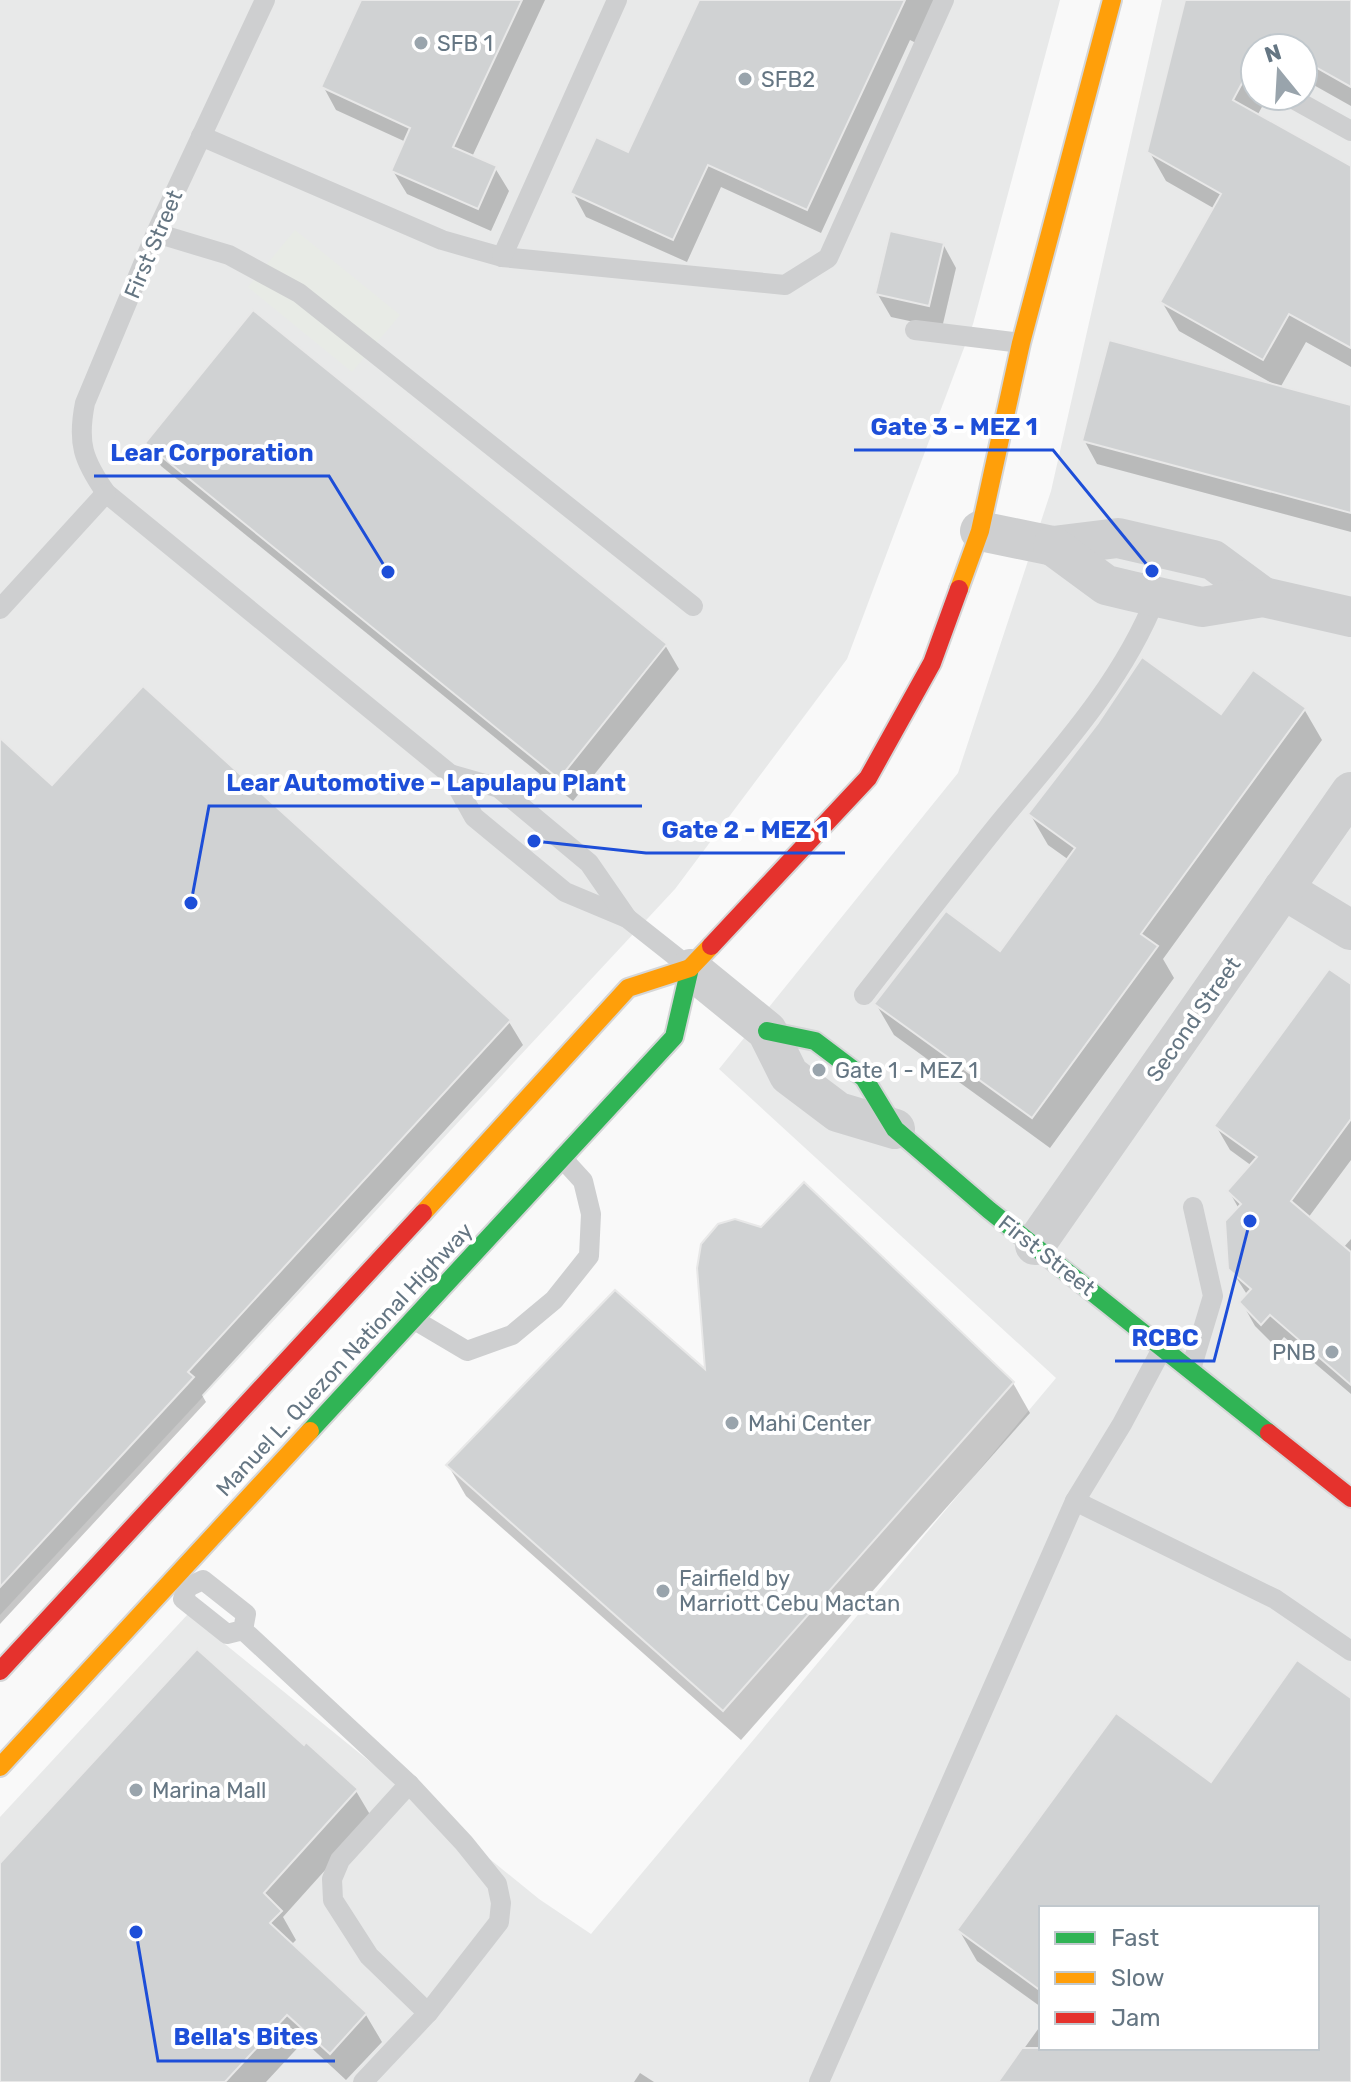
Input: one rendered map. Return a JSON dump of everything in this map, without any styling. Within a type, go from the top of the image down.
[{"type":"main road","name":"Manuel L. Quezon National Highway","points":[[0,1671],[567,1058],[628,988],[690,968],[868,778],[932,663],[980,531],[1021,343],[1112,0]]},
{"type":"main road","name":"Manuel L. Quezon National Highway","points":[[0,1767],[182,1582],[413,1319],[674,1037],[690,968]]},
{"type":"main road","name":"First Street","points":[[895,1129],[989,1210],[1348,1489]]},
{"type":"street","points":[[980,531],[1053,546],[1118,538],[1213,560],[1263,597]]},
{"type":"street","points":[[1053,546],[1106,585],[1156,597],[1202,607],[1263,597],[1351,617]]},
{"type":"street","name":"Second Street","points":[[1035,1245],[1351,792]]},
{"type":"street","points":[[1283,889],[1351,930]]},
{"type":"street","name":"First Street","points":[[690,968],[767,1031],[789,1075],[838,1112],[895,1129]]},
{"type":"lane","name":"First Street","points":[[265,0],[156,233],[85,403],[80,428],[87,461],[106,493],[450,774],[474,817],[565,892],[627,918],[690,968]]},
{"type":"lane","points":[[502,257],[617,0]]},
{"type":"lane","points":[[201,136],[442,240],[502,257],[785,285],[828,258],[944,0]]},
{"type":"lane","points":[[1317,112],[1351,131]]},
{"type":"lane","points":[[156,233],[229,255],[299,293],[693,606]]},
{"type":"lane","points":[[915,330],[1021,343]]},
{"type":"lane","points":[[0,609],[106,493]]},
{"type":"lane","points":[[864,995],[947,886],[1114,679],[1156,597]]},
{"type":"lane","name":"First Street","points":[[450,774],[499,788],[589,863],[627,918]]},
{"type":"lane","points":[[413,1319],[467,1351],[512,1335],[554,1300],[589,1256],[591,1214],[583,1181],[562,1158]]},
{"type":"lane","points":[[1191,1369],[1213,1296],[1193,1207]]},
{"type":"lane","points":[[819,2082],[1075,1501],[1122,1424],[1163,1347]]},
{"type":"lane","points":[[1075,1501],[1275,1599],[1351,1651]]},
{"type":"lane","points":[[203,1580],[215,1588],[246,1614],[243,1630],[227,1634],[183,1599],[182,1582],[203,1580]]},
{"type":"lane","points":[[243,1630],[409,1784],[497,1884],[501,1903],[499,1922],[428,2013],[363,2082]]},
{"type":"lane","points":[[409,1784],[340,1860],[332,1879],[333,1900],[369,1956],[428,2013]]},
{"type":"shaded area","points":[[0,0],[1060,0],[973,324],[847,659],[675,889],[0,1615]]},
{"type":"shaded area","points":[[1162,0],[1351,0],[1351,2082],[0,2082],[0,1817],[188,1614],[539,1899],[591,1934],[1056,1378],[719,1069],[958,773],[1051,491]]},
{"type":"shaded area","points":[[295,230],[400,315],[352,372],[248,287]]},
{"type":"building","name":"SFB 1","points":[[361,0],[522,0],[453,147],[497,166],[478,209],[391,171],[410,128],[321,87]]},
{"type":"building","name":"SFB2","points":[[699,0],[905,0],[807,210],[708,165],[673,240],[570,193],[596,137],[628,152]]},
{"type":"building","points":[[1185,0],[1351,0],[1351,87],[1319,69],[1319,32],[1239,32],[1239,89],[1233,100],[1239,103],[1239,112],[1254,112],[1351,166],[1351,348],[1289,314],[1263,360],[1160,302],[1221,194],[1147,152]]},
{"type":"building","points":[[890,231],[944,243],[929,306],[875,294]]},
{"type":"building","points":[[253,310],[667,644],[559,779],[145,443]]},
{"type":"building","points":[[1109,340],[1351,405],[1351,513],[1082,441]]},
{"type":"building","points":[[1142,657],[1221,714],[1253,670],[1306,708],[1141,934],[1158,946],[1032,1118],[874,1004],[946,911],[1000,951],[1075,848],[1028,814],[1098,723]]},
{"type":"building","points":[[143,686],[511,1020],[188,1372],[194,1377],[0,1587],[0,738],[52,785]]},
{"type":"building","points":[[1329,969],[1351,984],[1351,1119],[1291,1201],[1351,1252],[1351,1385],[1270,1315],[1261,1325],[1239,1302],[1251,1289],[1228,1269],[1225,1221],[1241,1204],[1227,1191],[1257,1157],[1214,1126]]},
{"type":"building","name":"Mahi Center","points":[[804,1182],[1014,1382],[723,1711],[446,1465],[615,1290],[705,1369],[697,1268],[701,1244],[718,1224],[735,1219],[761,1227]]},
{"type":"building","points":[[197,1649],[358,1789],[264,1893],[282,1911],[270,1923],[367,2013],[330,2054],[287,2015],[225,2082],[0,2082],[0,1863]]},
{"type":"building","points":[[1297,1660],[1351,1698],[1351,2082],[998,2082],[1022,2048],[1319,2050],[1319,1906],[1039,1906],[1039,1990],[957,1930],[1116,1713],[1211,1782]]},
{"type":"traffic: fast","points":[[310,1431],[674,1037],[690,968]]},
{"type":"traffic: fast","points":[[767,1031],[815,1041],[864,1078],[895,1129],[989,1210],[1269,1433]]},
{"type":"traffic: slow","points":[[959,589],[980,531],[1021,343],[1112,0]]},
{"type":"traffic: slow","points":[[423,1213],[628,988],[690,968],[711,946]]},
{"type":"traffic: slow","points":[[0,1767],[310,1431]]},
{"type":"traffic: jam","points":[[711,946],[868,778],[932,663],[959,589]]},
{"type":"traffic: jam","points":[[0,1671],[423,1213]]},
{"type":"traffic: jam","points":[[1269,1433],[1351,1498]]},
{"type":"place","name":"SFB 1","points":[[421,43]]},
{"type":"place","name":"SFB2","points":[[745,79]]},
{"type":"place","name":"Gate 3 - MEZ 1","points":[[1152,571]]},
{"type":"place","name":"Lear Corporation","points":[[388,572]]},
{"type":"place","name":"Gate 2 - MEZ 1","points":[[534,841]]},
{"type":"place","name":"Lear Automotive - Lapulapu Plant","points":[[191,903]]},
{"type":"place","name":"Gate 1 - MEZ 1","points":[[819,1070]]},
{"type":"place","name":"RCBC","points":[[1250,1221]]},
{"type":"place","name":"PNB","points":[[1332,1352]]},
{"type":"place","name":"Mahi Center","points":[[732,1423]]},
{"type":"place","name":"Fairfield by Marriott Cebu Mactan","points":[[663,1591]]},
{"type":"place","name":"Marina Mall","points":[[136,1790]]},
{"type":"place","name":"Bella's Bites","points":[[136,1932]]}]
